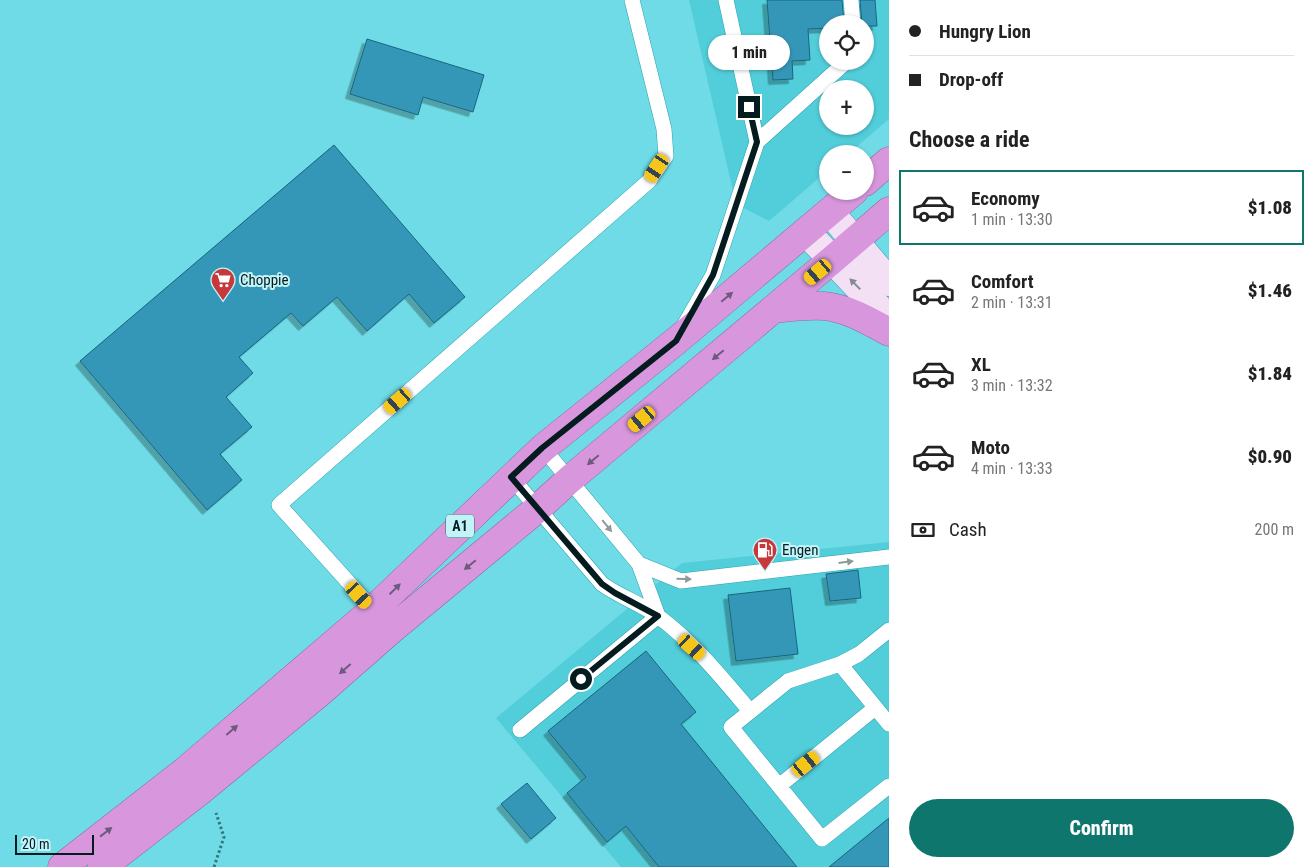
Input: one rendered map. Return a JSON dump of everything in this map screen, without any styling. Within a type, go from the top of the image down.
[{"type":"highway","points":[[874,174],[889,161]]},
{"type":"highway","name":"A1","points":[[62,867],[185,771],[373,610],[542,448],[676,341],[844,200]]},
{"type":"highway","name":"A1","points":[[102,867],[200,791],[318,694],[392,629],[889,211]]},
{"type":"highway","points":[[774,309],[826,306],[860,316],[889,332]]},
{"type":"street","points":[[830,212],[889,282]]},
{"type":"street","points":[[806,232],[889,319]]},
{"type":"lane","points":[[392,629],[280,505],[649,180],[666,156],[664,129],[632,0]]},
{"type":"lane","points":[[726,0],[757,142]]},
{"type":"lane","points":[[851,0],[852,15]]},
{"type":"lane","points":[[676,341],[713,275],[757,142],[837,70]]},
{"type":"lane","points":[[542,448],[639,564],[658,616]]},
{"type":"lane","points":[[511,477],[602,584],[658,616],[703,657],[750,711]]},
{"type":"lane","points":[[639,564],[681,581],[889,557]]},
{"type":"lane","points":[[520,730],[658,616]]},
{"type":"lane","points":[[889,630],[859,654],[840,664],[788,681],[731,727],[822,840],[889,786]]},
{"type":"lane","points":[[840,664],[889,724]]},
{"type":"lane","points":[[779,786],[876,708]]},
{"type":"shaded area","points":[[689,0],[889,0],[889,119],[874,132],[874,80],[819,80],[819,135],[870,135],[859,145],[819,145],[819,178],[769,221],[736,204]]},
{"type":"shaded area","points":[[889,542],[889,867],[621,867],[496,718],[682,563]]},
{"type":"building","points":[[767,0],[842,0],[843,15],[819,15],[819,28],[808,29],[810,60],[792,61],[793,79],[773,80]]},
{"type":"building","points":[[860,0],[875,0],[877,26],[874,26],[874,15],[861,15]]},
{"type":"building","points":[[367,39],[484,75],[473,112],[423,97],[418,115],[350,94]]},
{"type":"building","points":[[334,145],[465,297],[434,323],[409,294],[367,331],[337,297],[303,326],[291,313],[239,357],[253,373],[226,397],[252,427],[220,454],[242,480],[207,510],[80,361]]},
{"type":"building","points":[[858,570],[861,598],[830,601],[826,574]]},
{"type":"building","points":[[790,588],[798,654],[736,661],[728,595]]},
{"type":"building","points":[[646,651],[696,712],[681,724],[797,867],[659,867],[626,826],[607,842],[567,793],[586,777],[548,731]]},
{"type":"building","points":[[527,783],[556,818],[531,839],[501,804]]},
{"type":"building","points":[[889,818],[889,867],[829,867]]},
{"type":"place","name":"Choppie","points":[[223,301]]},
{"type":"place","name":"Engen","points":[[765,571]]},
{"type":"route","points":[[581,679],[658,616],[602,584],[511,477],[542,448],[676,341],[713,275],[757,142],[749,107]]}]
